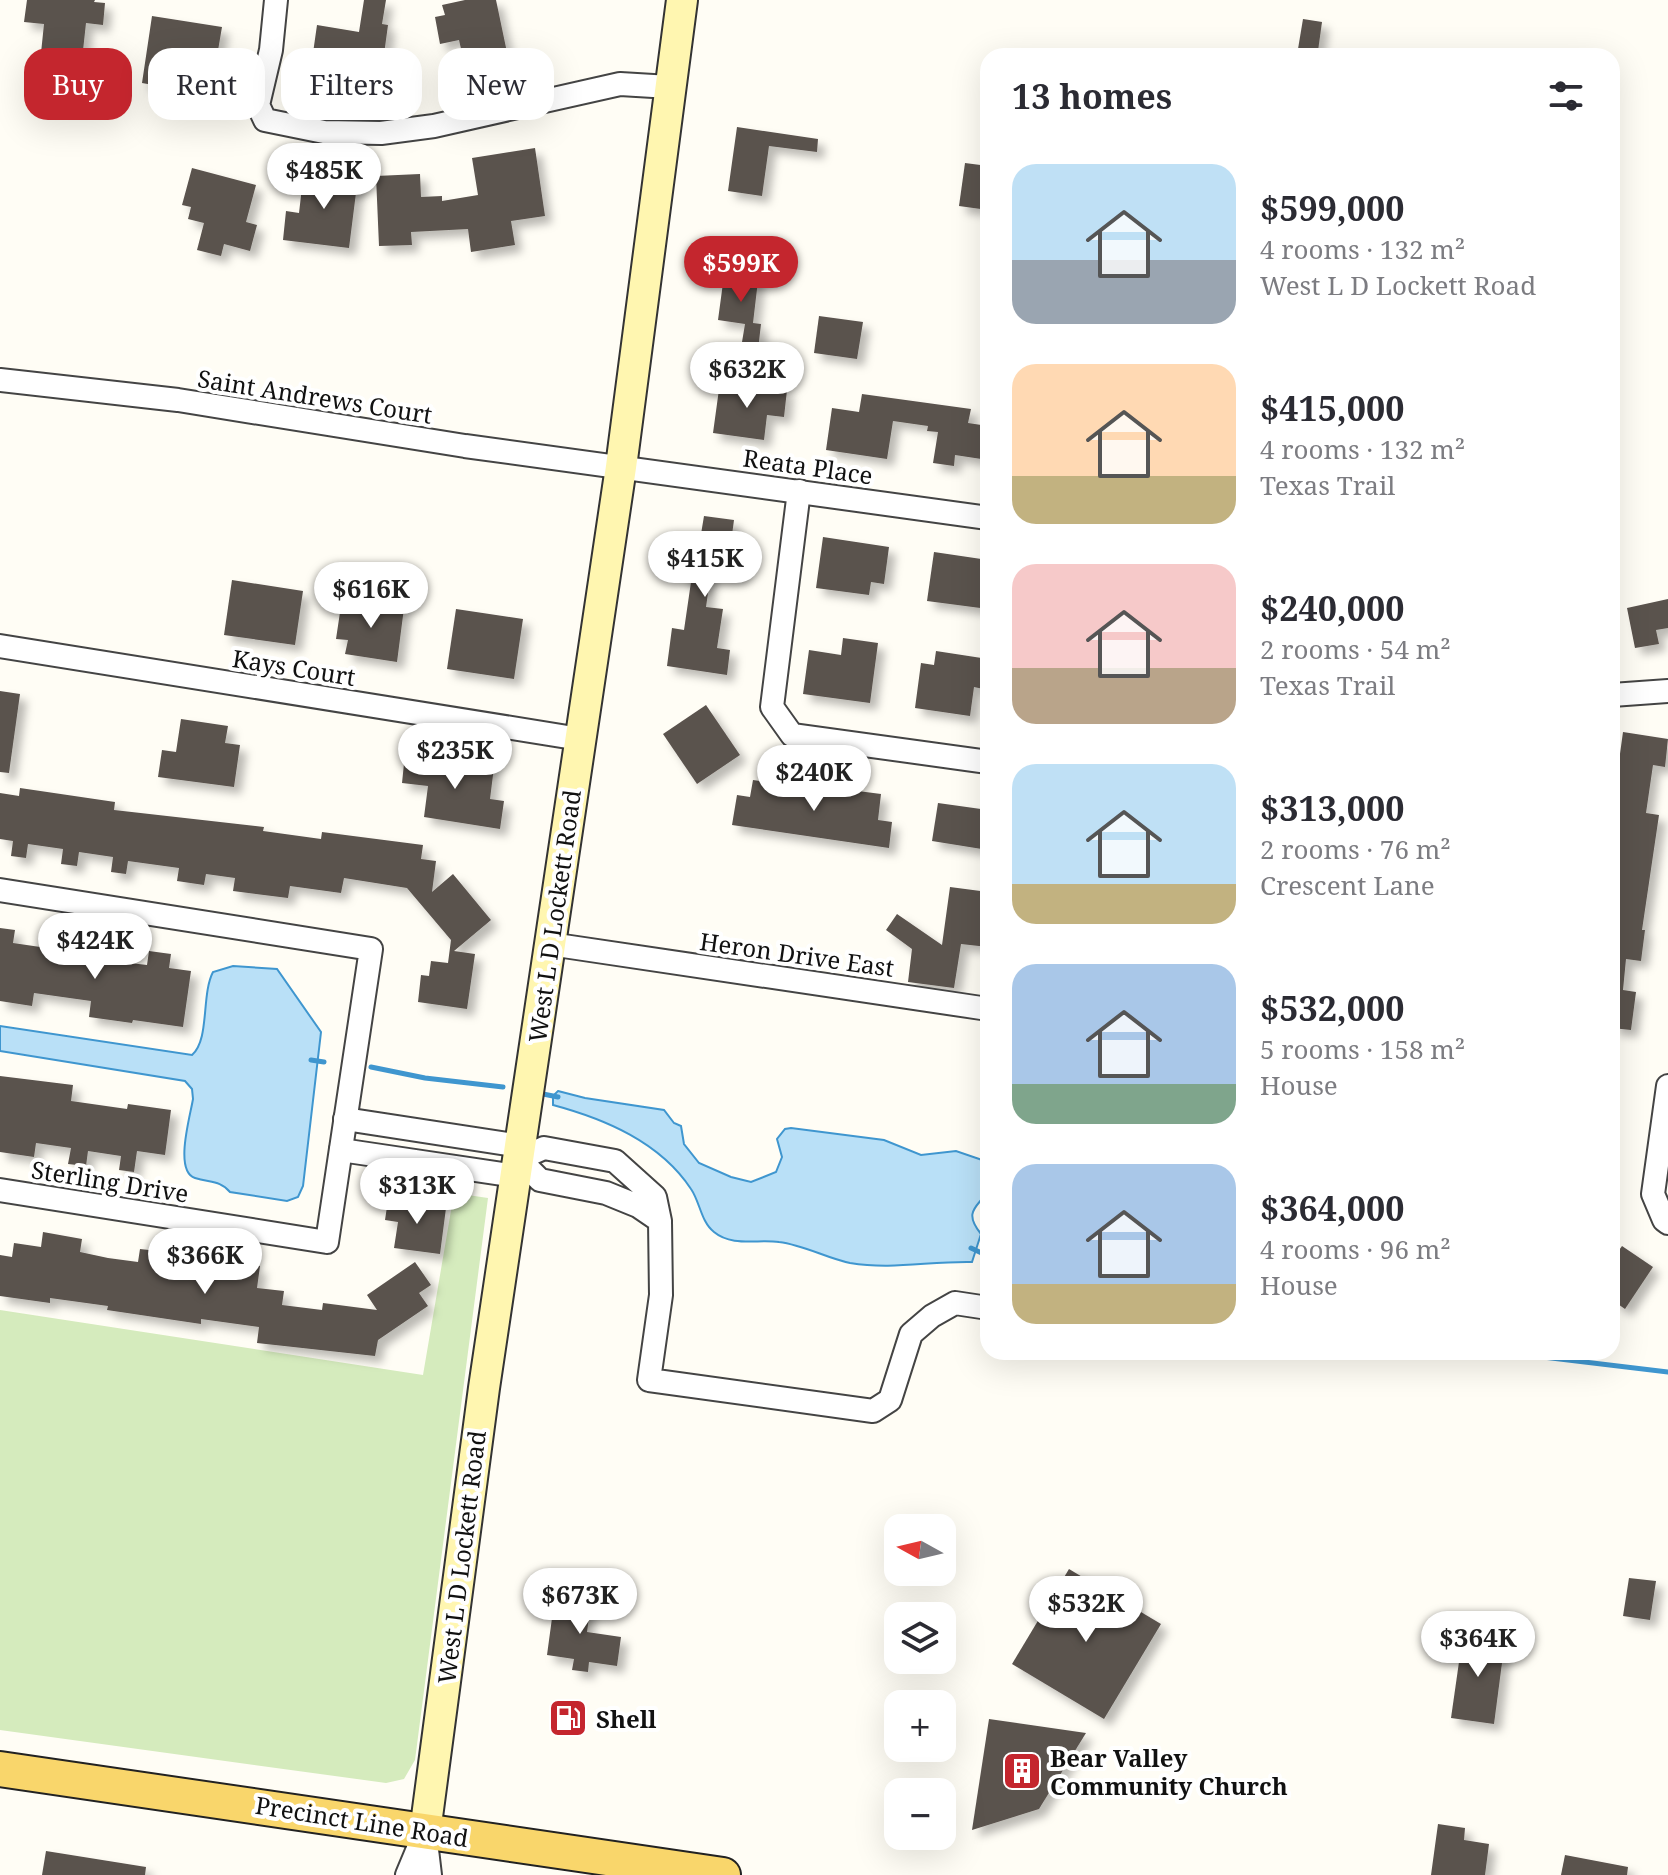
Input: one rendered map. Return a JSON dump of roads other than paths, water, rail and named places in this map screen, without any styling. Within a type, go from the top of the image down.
[{"type":"main road","name":"West L D Lockett Road","points":[[425,1832],[484,1388],[621,467],[682,0]]},
{"type":"main road","name":"Precinct Line Road","points":[[0,1769],[723,1875]]},
{"type":"street","points":[[276,0],[271,50],[258,105],[265,120],[324,132],[381,133],[434,126],[620,84],[670,87]]},
{"type":"street","name":"Saint Andrews Court","points":[[0,380],[178,400],[465,446],[621,467]]},
{"type":"street","name":"Reata Place","points":[[621,467],[980,517]]},
{"type":"street","points":[[799,491],[772,707],[792,735],[980,761]]},
{"type":"street","name":"Kays Court","points":[[0,646],[580,739]]},
{"type":"street","points":[[1620,694],[1668,691]]},
{"type":"street","name":"Sterling Drive","points":[[0,890],[371,949],[327,1242],[0,1190]]},
{"type":"street","name":"Heron Drive East","points":[[550,944],[980,1008]]},
{"type":"street","points":[[1668,1086],[1653,1194],[1668,1223]]},
{"type":"street","points":[[345,1119],[518,1160],[540,1180],[606,1193],[638,1206],[660,1221]]},
{"type":"street","points":[[341,1150],[518,1160],[544,1148],[615,1161],[655,1197],[660,1221],[661,1295],[649,1380],[873,1411],[890,1400],[911,1334],[932,1316],[955,1303],[980,1307]]},
{"type":"street","points":[[407,1875],[425,1832]]},
{"type":"street","points":[[425,1832],[430,1875]]},
{"type":"water","points":[[233,966],[277,969],[321,1032],[303,1186],[298,1197],[287,1201],[230,1192],[189,1173],[184,1155],[193,1099],[192,1089],[185,1081],[0,1051],[0,1026],[192,1055],[201,1039],[213,972]]},
{"type":"water","points":[[558,1091],[664,1110],[674,1123],[681,1126],[684,1144],[699,1163],[751,1182],[776,1172],[782,1157],[777,1139],[785,1129],[791,1128],[884,1140],[921,1155],[956,1151],[980,1159],[980,1201],[973,1218],[980,1237],[972,1262],[866,1265],[841,1261],[788,1244],[721,1237],[703,1217],[691,1189],[664,1158],[611,1125],[553,1105],[553,1096]]},
{"type":"waterway","points":[[311,1060],[324,1062]]},
{"type":"waterway","points":[[371,1067],[425,1078],[503,1087]]},
{"type":"waterway","points":[[543,1094],[558,1097]]},
{"type":"waterway","points":[[971,1248],[980,1252]]},
{"type":"waterway","points":[[1567,1360],[1668,1372]]},
{"type":"place","name":"Shell","points":[[568,1718]]},
{"type":"place","name":"Bear Valley Community Church","points":[[1022,1771]]}]
